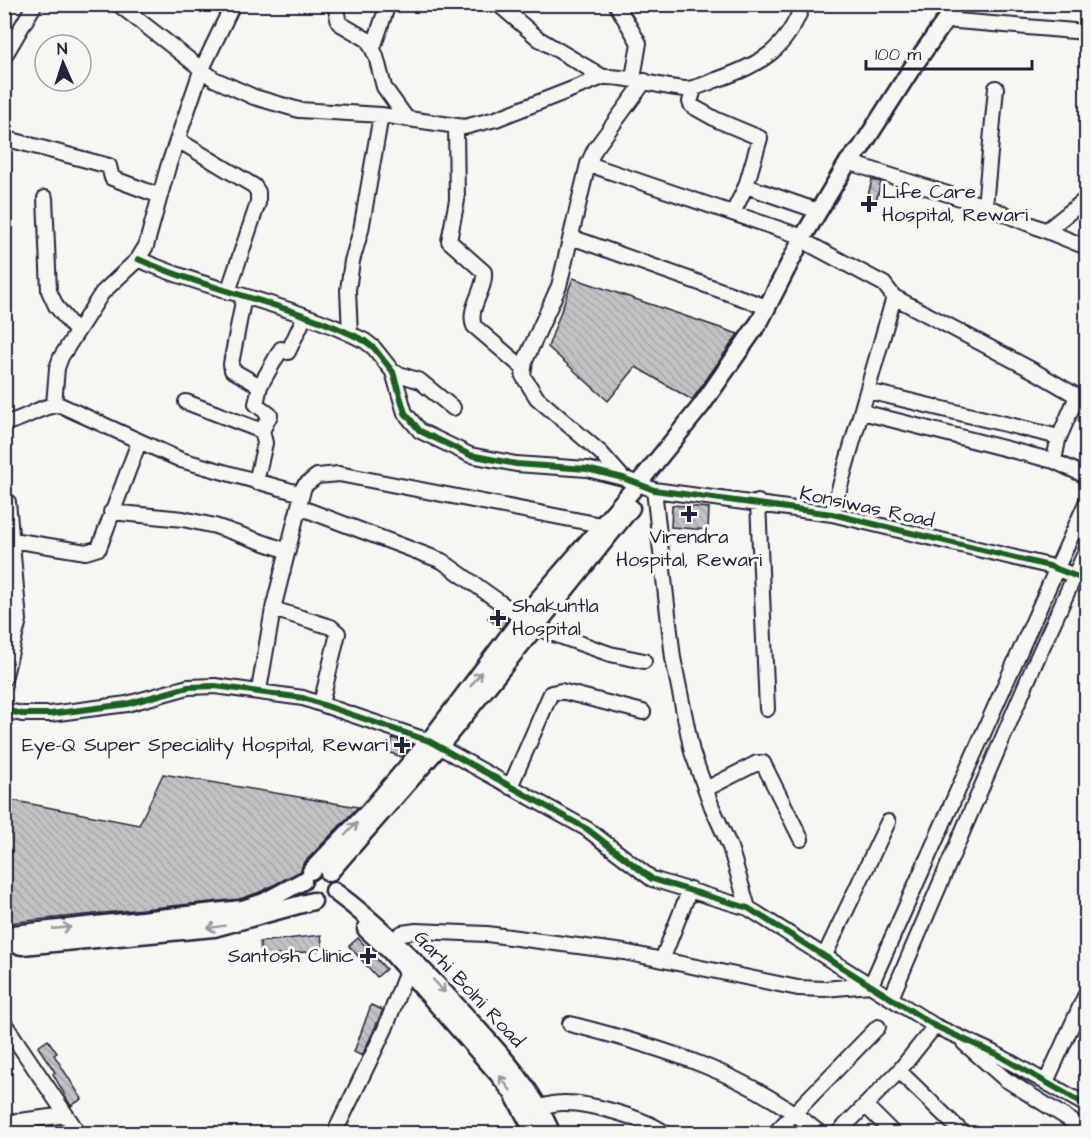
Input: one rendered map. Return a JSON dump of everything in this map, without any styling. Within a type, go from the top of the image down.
[{"type":"main road","points":[[528,622],[640,485],[718,383],[767,307],[856,158],[957,4]]},
{"type":"main road","points":[[329,873],[434,744],[601,525],[640,485],[735,377],[766,331],[807,241],[818,211],[856,158]]},
{"type":"main road","points":[[326,897],[304,893],[307,876],[434,744]]},
{"type":"main road","points":[[4,935],[242,909],[264,902],[317,870],[329,873]]},
{"type":"main road","points":[[4,942],[22,946],[214,928],[326,897],[334,885],[329,873]]},
{"type":"main road","name":"Garhi Bolni Road","points":[[326,897],[389,943],[513,1068],[532,1110],[552,1134]]},
{"type":"main road","name":"Garhi Bolni Road","points":[[532,1110],[535,1134]]},
{"type":"street","points":[[4,57],[34,4]]},
{"type":"street","points":[[118,4],[201,71],[234,89],[293,109],[381,115],[456,127],[485,122],[603,77],[694,89],[739,71],[775,51],[792,29],[803,4]]},
{"type":"street","points":[[54,405],[58,361],[102,293],[138,259],[146,246],[201,71],[233,4]]},
{"type":"street","points":[[335,4],[339,23],[363,35],[373,48],[384,87],[407,119]]},
{"type":"street","points":[[373,48],[388,4]]},
{"type":"street","points":[[498,4],[539,39],[603,77]]},
{"type":"street","points":[[616,4],[639,43],[639,80],[588,164],[559,286],[523,368],[526,384],[537,398],[640,485],[692,752],[730,847],[748,908]]},
{"type":"street","points":[[945,20],[1086,32]]},
{"type":"street","points":[[985,206],[996,88]]},
{"type":"street","points":[[694,89],[690,102],[692,106],[717,120],[760,138],[746,186],[734,213]]},
{"type":"street","points":[[350,334],[348,290],[350,270],[361,230],[381,115]]},
{"type":"street","points":[[456,127],[457,200],[449,241],[484,272],[484,282],[472,317],[474,326],[523,368]]},
{"type":"street","points":[[4,138],[109,166],[112,178],[160,196]]},
{"type":"street","points":[[178,140],[254,186],[258,192],[258,203],[228,292]]},
{"type":"street","points":[[856,158],[985,206],[1086,248]]},
{"type":"street","points":[[588,164],[734,213],[807,241],[884,284],[894,297],[976,339],[1082,401],[1058,440],[1054,461]]},
{"type":"street","points":[[746,186],[818,211]]},
{"type":"street","points":[[45,198],[50,291],[56,306],[76,331]]},
{"type":"street","points":[[1046,231],[1086,199]]},
{"type":"street","points":[[571,237],[767,307]]},
{"type":"street","points":[[138,259],[179,277],[305,316],[350,334],[375,348],[393,372],[420,381],[453,408]]},
{"type":"street","points":[[244,296],[231,364],[232,370],[260,386]]},
{"type":"street","points":[[832,514],[894,297]]},
{"type":"street","points":[[256,482],[265,443],[262,431],[270,415],[256,404],[260,386],[281,349],[288,352],[305,316]]},
{"type":"street","name":"Konsiwas Road","points":[[393,372],[402,405],[409,419],[420,431],[446,446],[487,459],[587,469],[640,485],[832,514],[1058,569],[1081,578]]},
{"type":"street","points":[[868,391],[1051,435],[1058,440]]},
{"type":"street","points":[[186,402],[262,431]]},
{"type":"street","points":[[4,423],[25,419],[54,405],[78,411],[139,442],[192,464],[256,482],[442,561],[528,622],[610,654],[644,661]]},
{"type":"street","points":[[862,412],[1054,461],[1086,476]]},
{"type":"street","points":[[12,540],[94,551],[100,545],[139,442]]},
{"type":"street","points":[[259,690],[273,609],[304,486],[311,479],[339,474],[500,503],[601,525]]},
{"type":"street","points":[[4,680],[19,620],[9,502]]},
{"type":"street","points":[[758,502],[766,709]]},
{"type":"street","points":[[871,985],[1086,503]]},
{"type":"street","points":[[111,512],[183,519],[215,526],[288,550]]},
{"type":"street","points":[[891,998],[1035,663],[1081,578],[1086,551]]},
{"type":"street","points":[[273,609],[331,627],[338,633],[321,704]]},
{"type":"street","points":[[4,710],[22,714],[50,714],[127,704],[199,686],[259,690],[321,704],[434,744],[600,837],[652,879],[748,908],[935,1026],[996,1054],[1086,1105]]},
{"type":"street","points":[[510,787],[550,693],[561,691],[643,712]]},
{"type":"street","points":[[706,789],[757,763],[763,763],[801,839]]},
{"type":"street","points":[[825,955],[888,822]]},
{"type":"street","points":[[916,887],[934,896]]},
{"type":"street","points":[[662,960],[690,889]]},
{"type":"street","points":[[389,943],[402,933],[416,931],[487,934],[662,960],[798,988],[824,989],[871,985]]},
{"type":"street","points":[[334,1134],[385,1029],[410,965]]},
{"type":"street","points":[[1046,1082],[1086,994]]},
{"type":"street","points":[[5,1024],[79,1134]]},
{"type":"street","points":[[570,1024],[709,1065],[795,1112],[821,1134]]},
{"type":"street","points":[[837,1134],[899,1071],[935,1026]]},
{"type":"street","points":[[774,1134],[878,1027]]},
{"type":"street","points":[[953,1034],[997,1073],[1086,1130]]},
{"type":"street","points":[[899,1071],[964,1134]]},
{"type":"street","points":[[532,1110],[573,1104],[637,1120],[666,1134]]},
{"type":"street","points":[[865,1105],[894,1134]]},
{"type":"street","points":[[4,1123],[66,1115]]},
{"type":"building","points":[[872,180],[881,182],[875,205],[866,203]]},
{"type":"building","points":[[573,278],[738,334],[692,400],[636,367],[608,401],[548,347]]},
{"type":"building","points":[[672,505],[709,508],[708,530],[671,527]]},
{"type":"building","points":[[495,610],[508,619],[501,629],[488,618]]},
{"type":"building","points":[[393,738],[412,745],[402,757],[388,752]]},
{"type":"building","points":[[163,774],[358,807],[303,864],[301,871],[260,892],[240,899],[7,923],[5,799],[139,825]]},
{"type":"building","points":[[321,935],[323,950],[261,957],[260,942]]},
{"type":"building","points":[[358,938],[386,969],[377,977],[349,946]]},
{"type":"building","points":[[371,1005],[383,1010],[362,1056],[354,1052]]},
{"type":"building","points":[[48,1040],[57,1053],[54,1055],[82,1099],[71,1106],[53,1074],[55,1072],[38,1047]]},
{"type":"cycle path","points":[[138,259],[195,281],[310,317],[365,341],[374,348],[393,372],[405,413],[420,431],[470,455],[516,464],[587,469],[623,478],[654,490],[832,514],[1049,566],[1086,580]]},
{"type":"cycle path","points":[[4,710],[22,714],[50,714],[127,704],[188,687],[215,686],[303,698],[429,741],[587,829],[652,879],[748,908],[935,1026],[996,1054],[1086,1105]]},
{"type":"place","name":"Life Care Hospital, Rewari","points":[[869,204]]},
{"type":"place","name":"Virendra Hospital, Rewari","points":[[689,514]]},
{"type":"place","name":"Shakuntla Hospital","points":[[498,618]]},
{"type":"place","name":"Eye-Q Super Speciality Hospital, Rewari","points":[[402,745]]},
{"type":"place","name":"Santosh Clinic","points":[[368,956]]}]
